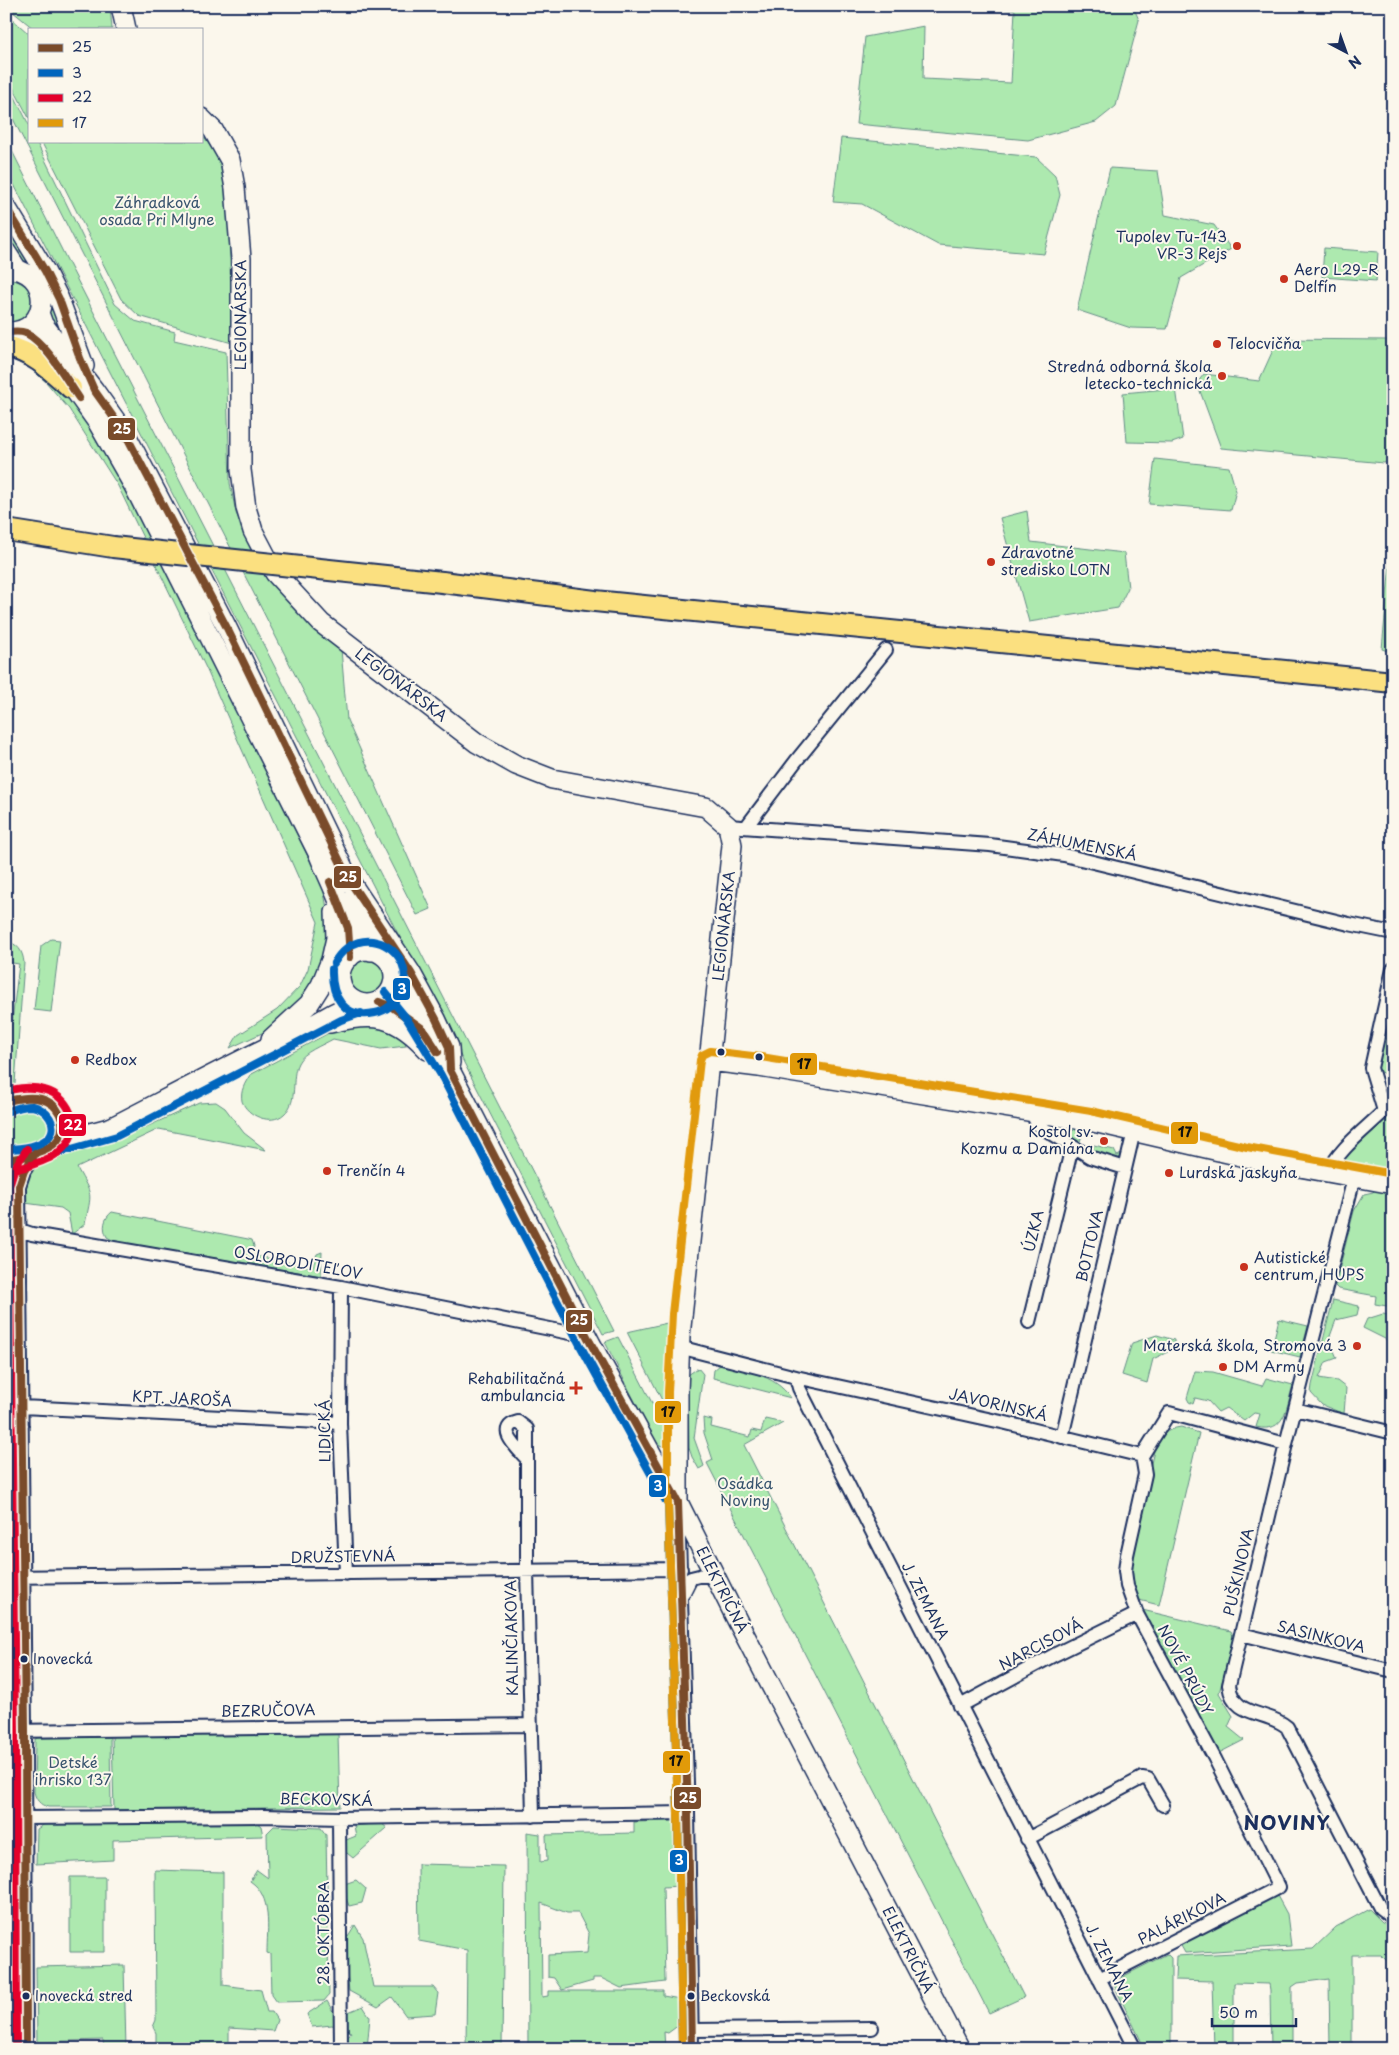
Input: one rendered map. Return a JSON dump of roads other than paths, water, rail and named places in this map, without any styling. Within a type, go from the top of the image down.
[{"type":"main road","points":[[11,336],[23,350],[42,362],[71,388]]},
{"type":"main road","points":[[6,530],[113,547]]},
{"type":"main road","points":[[6,541],[113,547],[442,582],[595,601],[1393,682]]},
{"type":"main road","points":[[943,636],[1079,640],[1393,673]]},
{"type":"main road","points":[[1222,664],[1314,682],[1393,691]]},
{"type":"street","points":[[121,6],[126,28]]},
{"type":"street","name":"LEGIONÁRSKA","points":[[202,119],[213,130],[230,160],[235,188],[241,260],[241,470],[246,508],[253,531],[275,573],[321,623],[477,743],[516,765],[552,779],[706,807],[737,827],[732,845],[679,1348],[678,1502],[688,1812],[692,2049]]},
{"type":"street","points":[[6,207],[56,292],[94,390]]},
{"type":"street","points":[[6,252],[12,269],[30,275],[38,286],[42,300],[39,313],[31,324],[11,336]]},
{"type":"street","points":[[39,313],[44,324],[126,434],[226,626],[349,880],[411,973],[436,1019],[449,1047],[450,1070]]},
{"type":"street","points":[[71,388],[98,422],[134,486],[319,855],[344,915],[352,943],[350,957]]},
{"type":"street","points":[[737,827],[796,760],[886,650]]},
{"type":"street","name":"ZÁHUMENSKÁ","points":[[737,827],[990,845],[1064,855],[1340,922],[1393,933]]},
{"type":"street","points":[[349,880],[370,951]]},
{"type":"street","points":[[262,1049],[309,1004],[320,985],[331,960],[336,938],[334,892]]},
{"type":"street","points":[[6,1158],[11,1159],[46,1151],[57,1143],[78,1134],[96,1132],[112,1127],[262,1049],[322,1021],[342,1008],[358,1003],[379,1002],[385,998],[393,986],[393,970],[390,963],[385,957],[370,951],[356,953],[350,957],[342,969],[341,985],[325,1008],[302,1030]]},
{"type":"street","points":[[1328,1173],[1342,1152],[1384,1111],[1371,1068],[1393,969]]},
{"type":"street","points":[[341,985],[345,992],[358,1003]]},
{"type":"street","name":"ELEKTRIČNÁ","points":[[393,986],[415,1014],[450,1070],[590,1342],[678,1502],[715,1578],[960,2049]]},
{"type":"street","name":"ELEKTRIČNÁ","points":[[379,1002],[392,1007],[423,1028]]},
{"type":"street","points":[[302,1030],[352,1018],[376,1016],[401,1025],[416,1036],[450,1070]]},
{"type":"street","points":[[710,1061],[760,1067],[1034,1114],[1089,1121],[1245,1157],[1393,1184]]},
{"type":"street","points":[[6,1101],[28,1096],[36,1097],[54,1105],[61,1114],[64,1128],[57,1143]]},
{"type":"street","points":[[61,1114],[80,1122],[112,1127]]},
{"type":"street","points":[[1034,1114],[1038,1124],[1072,1147],[1090,1157],[1124,1168]]},
{"type":"street","name":"BOTTOVA","points":[[1062,1437],[1134,1130]]},
{"type":"street","name":"ÚZKA","points":[[1029,1322],[1072,1147]]},
{"type":"street","points":[[26,2049],[25,1730],[19,1186],[24,1171],[35,1154]]},
{"type":"street","points":[[6,1164],[19,1186]]},
{"type":"street","name":"PUŠKINOVA","points":[[1354,1178],[1286,1444],[1230,1676],[1230,1692],[1235,1701],[1251,1713],[1274,1719],[1287,1727],[1380,1908],[1393,1918]]},
{"type":"street","name":"OSLOBODITEĽOV","points":[[20,1230],[32,1234],[341,1287],[570,1333]]},
{"type":"street","points":[[6,1285],[20,1285]]},
{"type":"street","name":"LIDICKÁ","points":[[341,1287],[340,1423],[346,1574]]},
{"type":"street","name":"JAVORINSKÁ","points":[[679,1348],[796,1377],[1006,1423],[1142,1456]]},
{"type":"street","name":"J. ZEMANA","points":[[796,1377],[799,1388],[1135,2049]]},
{"type":"street","name":"KPT. JAROŠA","points":[[22,1407],[340,1423]]},
{"type":"street","points":[[1296,1409],[1393,1434]]},
{"type":"street","points":[[1142,1456],[1169,1413],[1286,1444]]},
{"type":"street","points":[[6,1426],[22,1425]]},
{"type":"street","points":[[644,1439],[656,1450],[670,1452],[678,1427]]},
{"type":"street","name":"NOVÉ PRÚDY","points":[[1142,1456],[1145,1474],[1127,1556],[1126,1586],[1137,1614],[1215,1759],[1279,1887]]},
{"type":"street","name":"KALINČIAKOVA","points":[[527,1459],[527,1570],[533,1816]]},
{"type":"street","name":"DRUŽSTEVNÁ","points":[[6,1577],[681,1569]]},
{"type":"street","points":[[681,1599],[691,1578],[703,1575],[715,1578]]},
{"type":"street","name":"NARCISOVÁ","points":[[960,1706],[1056,1654],[1137,1614]]},
{"type":"street","name":"SASINKOVA","points":[[1241,1634],[1393,1671]]},
{"type":"street","name":"BEZRUČOVA","points":[[6,1731],[530,1725]]},
{"type":"street","points":[[1027,1839],[1142,1778],[1148,1779],[1163,1806]]},
{"type":"street","name":"BECKOVSKÁ","points":[[24,1818],[263,1816],[340,1818],[688,1812]]},
{"type":"street","name":"28. OKTÓBRA","points":[[340,1818],[341,2049]]},
{"type":"street","name":"PALÁRIKOVA","points":[[1099,1979],[1279,1887]]},
{"type":"street","points":[[6,2013],[26,2013]]},
{"type":"street","points":[[692,2030],[872,2028]]},
{"type":"place","name":"Tupolev Tu-143 VR-3 Rejs","points":[[1237,246]]},
{"type":"place","name":"Aero L29-R Delfín","points":[[1284,279]]},
{"type":"place","name":"Telocvičňa","points":[[1217,344]]},
{"type":"place","name":"Stredná odborná škola letecko-technická","points":[[1222,376]]},
{"type":"place","name":"Zdravotné stredisko LOTN","points":[[991,562]]},
{"type":"place","name":"Redbox","points":[[75,1060]]},
{"type":"place","name":"Kostol sv. Kozmu a Damiána","points":[[1104,1141]]},
{"type":"place","name":"Trenčín 4","points":[[327,1171]]},
{"type":"place","name":"Lurdská jaskyňa","points":[[1169,1173]]},
{"type":"place","name":"Autistické centrum, HUPS","points":[[1244,1267]]},
{"type":"place","name":"Materská škola, Stromová 3","points":[[1357,1346]]},
{"type":"place","name":"DM Army","points":[[1223,1367]]},
{"type":"place","name":"Rehabilitačná ambulancia","points":[[576,1388]]},
{"type":"place","name":"Inovecká","points":[[24,1659]]},
{"type":"place","name":"Inovecká stred","points":[[26,1996]]},
{"type":"place","name":"Beckovská","points":[[691,1996]]},
{"type":"district","name":"NOVINY","points":[[1287,1823]]},
{"type":"park label","name":"Záhradková osada Pri Mlyne","points":[[157,212]]},
{"type":"park label","name":"Osádka Noviny","points":[[745,1492]]},
{"type":"park label","name":"Detské ihrisko 137","points":[[73,1772]]}]
